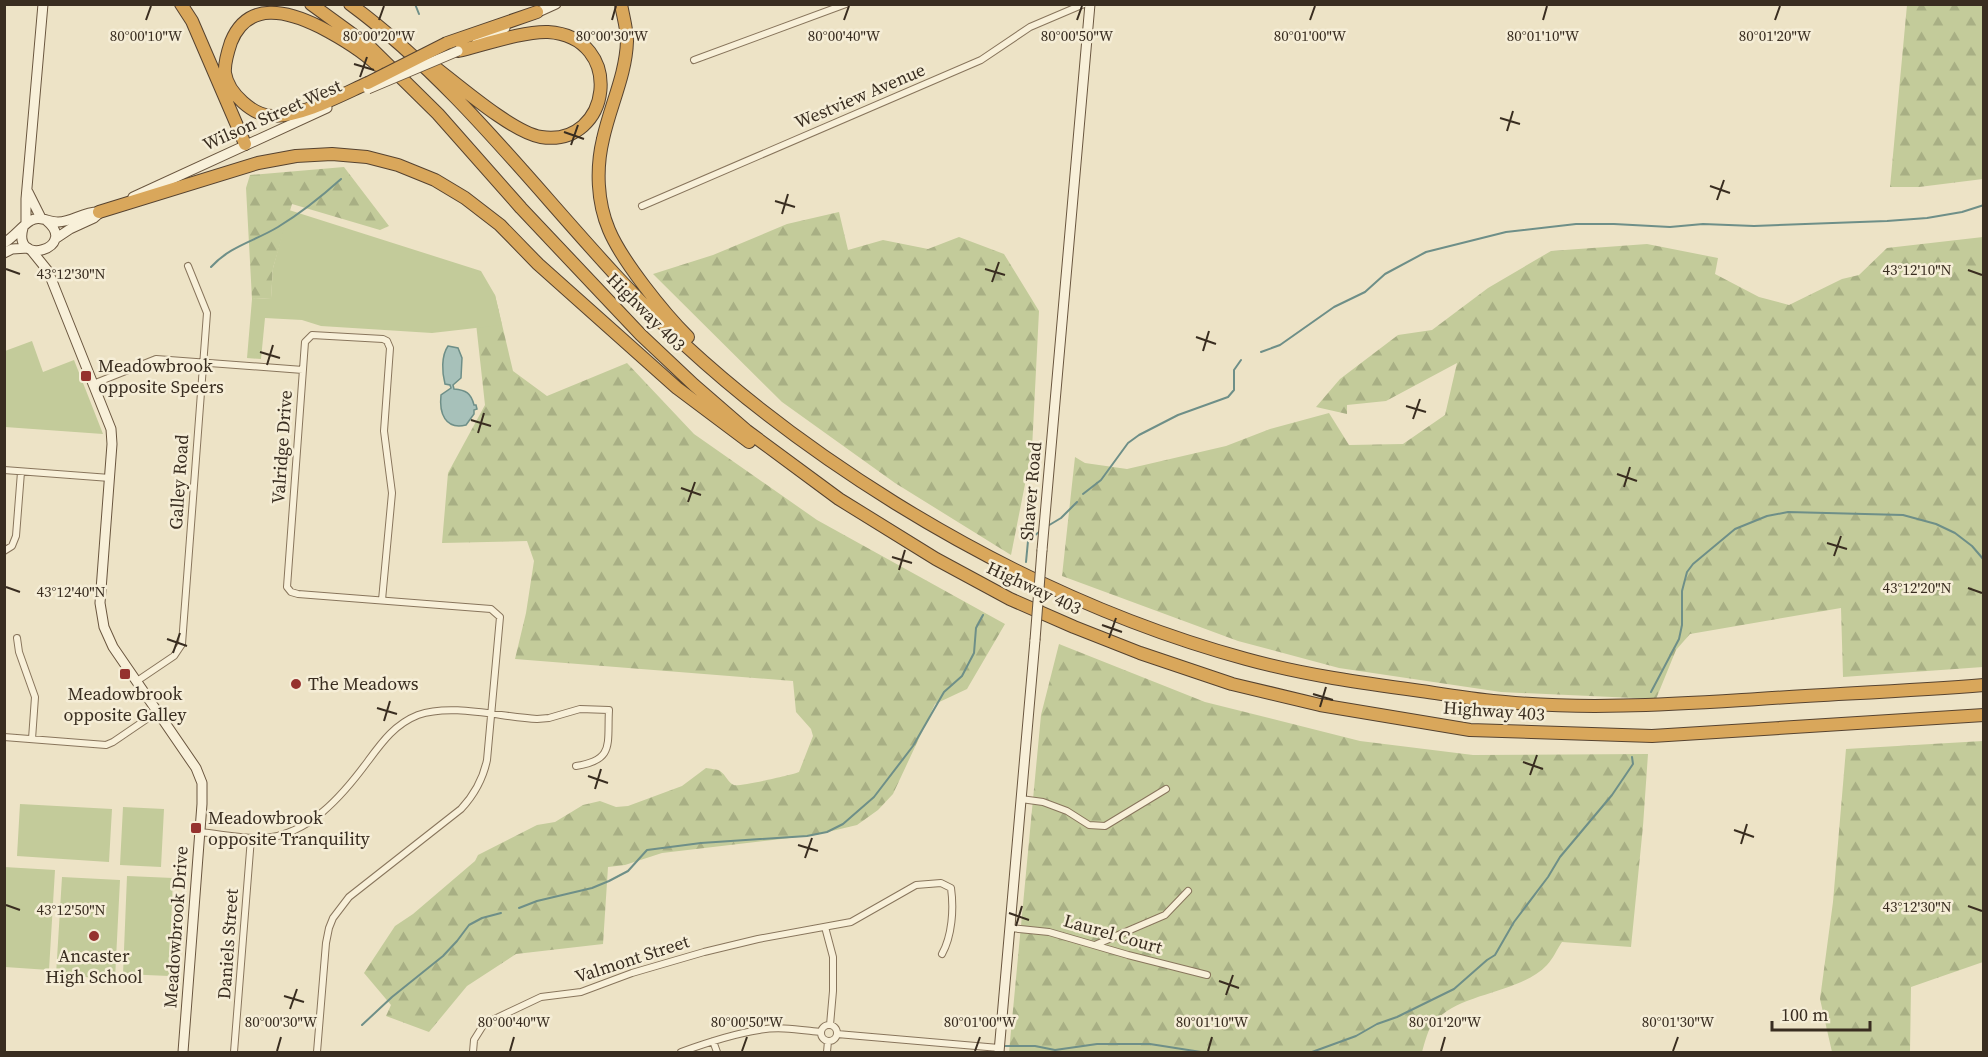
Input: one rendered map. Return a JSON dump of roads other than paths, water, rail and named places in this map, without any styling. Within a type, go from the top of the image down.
[{"type":"highway","points":[[181,4],[192,21],[245,144]]},
{"type":"highway","name":"Highway 403","points":[[311,4],[370,47],[438,114],[521,208],[641,335],[694,385],[747,430],[839,500],[936,559],[1010,599],[1074,627],[1140,653],[1232,684],[1320,705],[1470,730],[1652,736],[1983,715]]},
{"type":"highway","name":"Highway 403","points":[[350,4],[383,28],[459,100],[604,264],[686,346],[766,415],[841,469],[945,533],[1016,572],[1083,603],[1167,634],[1245,659],[1326,678],[1506,702],[1634,706],[1983,685]]},
{"type":"highway","points":[[621,4],[627,39],[624,66],[598,163],[598,182],[609,229],[648,290],[685,335],[747,391],[841,469]]},
{"type":"highway","points":[[521,208],[438,123],[367,56],[310,22],[285,12],[267,11],[247,20],[236,30],[226,59],[225,73],[230,86],[240,100],[255,112],[271,116],[286,115],[368,86],[447,43],[537,12]]},
{"type":"highway","points":[[383,28],[505,120],[541,137],[560,136],[578,131],[599,102],[600,70],[588,50],[576,39],[546,32],[458,51]]},
{"type":"highway","points":[[99,212],[258,163],[296,156],[332,154],[367,157],[398,165],[435,180],[465,198],[500,225],[538,264],[677,388],[766,455],[839,500]]},
{"type":"street","points":[[30,249],[22,239],[44,4]]},
{"type":"street","name":"Wilson Street West","points":[[53,242],[70,229],[94,218],[99,212],[368,86],[458,51],[556,4]]},
{"type":"street","points":[[694,60],[846,4]]},
{"type":"street","name":"Westview Avenue","points":[[642,206],[981,60],[1019,33],[1084,4]]},
{"type":"street","name":"Shaver Road","points":[[999,1050],[1090,4]]},
{"type":"street","points":[[4,253],[12,249],[42,251],[53,242],[54,228],[44,220],[28,192]]},
{"type":"street","name":"Wilson Street West","points":[[44,220],[67,221],[91,211],[99,212]]},
{"type":"street","points":[[4,243],[36,218],[44,220]]},
{"type":"street","name":"Meadowbrook Drive","points":[[48,271],[48,259],[53,242]]},
{"type":"street","name":"Meadowbrook Drive","points":[[30,249],[48,271],[111,429],[101,616],[108,638],[196,768],[201,779],[200,832],[183,1053]]},
{"type":"street","name":"Galley Road","points":[[137,681],[174,656],[182,644],[206,307],[188,266]]},
{"type":"street","name":"Valridge Drive","points":[[317,1053],[326,943],[328,928],[333,918],[349,897],[457,812],[478,786],[485,769],[500,617],[491,609],[298,594],[291,592],[287,587],[305,342],[312,334],[383,339],[389,344],[384,431],[392,493],[382,600]]},
{"type":"street","points":[[93,384],[153,360],[303,370]]},
{"type":"street","points":[[4,470],[110,478]]},
{"type":"street","points":[[4,551],[12,546],[16,537],[21,472]]},
{"type":"street","points":[[17,638],[18,651],[34,697],[32,739]]},
{"type":"street","points":[[200,832],[251,838],[286,834],[306,824],[346,790],[386,737],[407,721],[421,714],[437,711],[537,719],[580,710],[609,710],[605,754],[598,761],[576,766]]},
{"type":"street","points":[[4,736],[106,745],[157,711]]},
{"type":"street","points":[[1021,799],[1043,802],[1067,811],[1089,825],[1105,826],[1166,789]]},
{"type":"street","name":"Daniels Street","points":[[234,1053],[251,838]]},
{"type":"street","name":"Valmont Street","points":[[473,1053],[474,1040],[484,1024],[541,998],[581,992],[632,973],[704,952],[758,939],[851,922],[916,885],[941,884],[951,888],[948,943],[942,954]]},
{"type":"street","points":[[1094,945],[1166,915],[1188,891]]},
{"type":"street","points":[[825,927],[833,957],[830,1025]]},
{"type":"street","name":"Laurel Court","points":[[1010,928],[1049,932],[1207,975]]},
{"type":"street","points":[[830,1025],[835,1027],[837,1034],[833,1040],[828,1041],[822,1037],[821,1032],[823,1027],[830,1025]]},
{"type":"street","points":[[681,1053],[713,1041],[760,1029],[821,1032]]},
{"type":"street","points":[[837,1034],[999,1050]]},
{"type":"street","points":[[713,1041],[717,1053]]},
{"type":"street","points":[[827,1053],[828,1041]]},
{"type":"water","points":[[448,346],[458,348],[462,358],[461,378],[453,385],[454,389],[467,393],[477,409],[474,410],[474,414],[466,425],[453,425],[442,414],[441,395],[451,388],[450,385],[445,384],[443,370],[444,355]]},
{"type":"waterway","points":[[415,4],[419,14]]},
{"type":"waterway","points":[[211,267],[234,249],[295,216],[341,179]]},
{"type":"waterway","points":[[1261,352],[1280,345],[1334,307],[1365,292],[1385,274],[1426,252],[1506,232],[1576,224],[1670,227],[1703,224],[1754,226],[1887,221],[1927,218],[1962,212],[1984,205]]},
{"type":"waterway","points":[[1083,494],[1101,480],[1128,443],[1139,435],[1178,415],[1228,397],[1234,390],[1234,370],[1241,360]]},
{"type":"waterway","points":[[1046,527],[1061,518],[1077,502]]},
{"type":"waterway","points":[[1651,692],[1679,639],[1682,625],[1682,591],[1687,572],[1693,564],[1735,529],[1767,516],[1788,512],[1903,515],[1936,524],[1955,533],[1972,546],[1984,560]]},
{"type":"waterway","points":[[1026,562],[1028,541],[1039,532]]},
{"type":"waterway","points":[[519,908],[537,901],[592,888],[609,881],[628,871],[647,850],[701,843],[807,836],[827,832],[843,824],[874,797],[913,746],[944,692],[962,676],[974,653],[976,628],[983,615]]},
{"type":"waterway","points":[[1312,1052],[1356,1036],[1454,989],[1495,955],[1514,922],[1560,857],[1612,795],[1633,764],[1632,757]]},
{"type":"waterway","points":[[362,1025],[392,997],[443,956],[469,925],[482,918],[501,913]]},
{"type":"waterway","points":[[1005,1046],[1035,1046],[1055,1050],[1097,1044],[1150,1044],[1201,1052]]},
{"type":"place","name":"Meadowbrook opposite Speers","points":[[86,376]]},
{"type":"place","name":"Meadowbrook opposite Galley","points":[[125,674]]},
{"type":"place","name":"The Meadows","points":[[296,684]]},
{"type":"place","name":"Meadowbrook opposite Tranquility","points":[[196,828]]},
{"type":"place","name":"Ancaster High School","points":[[94,936]]}]
